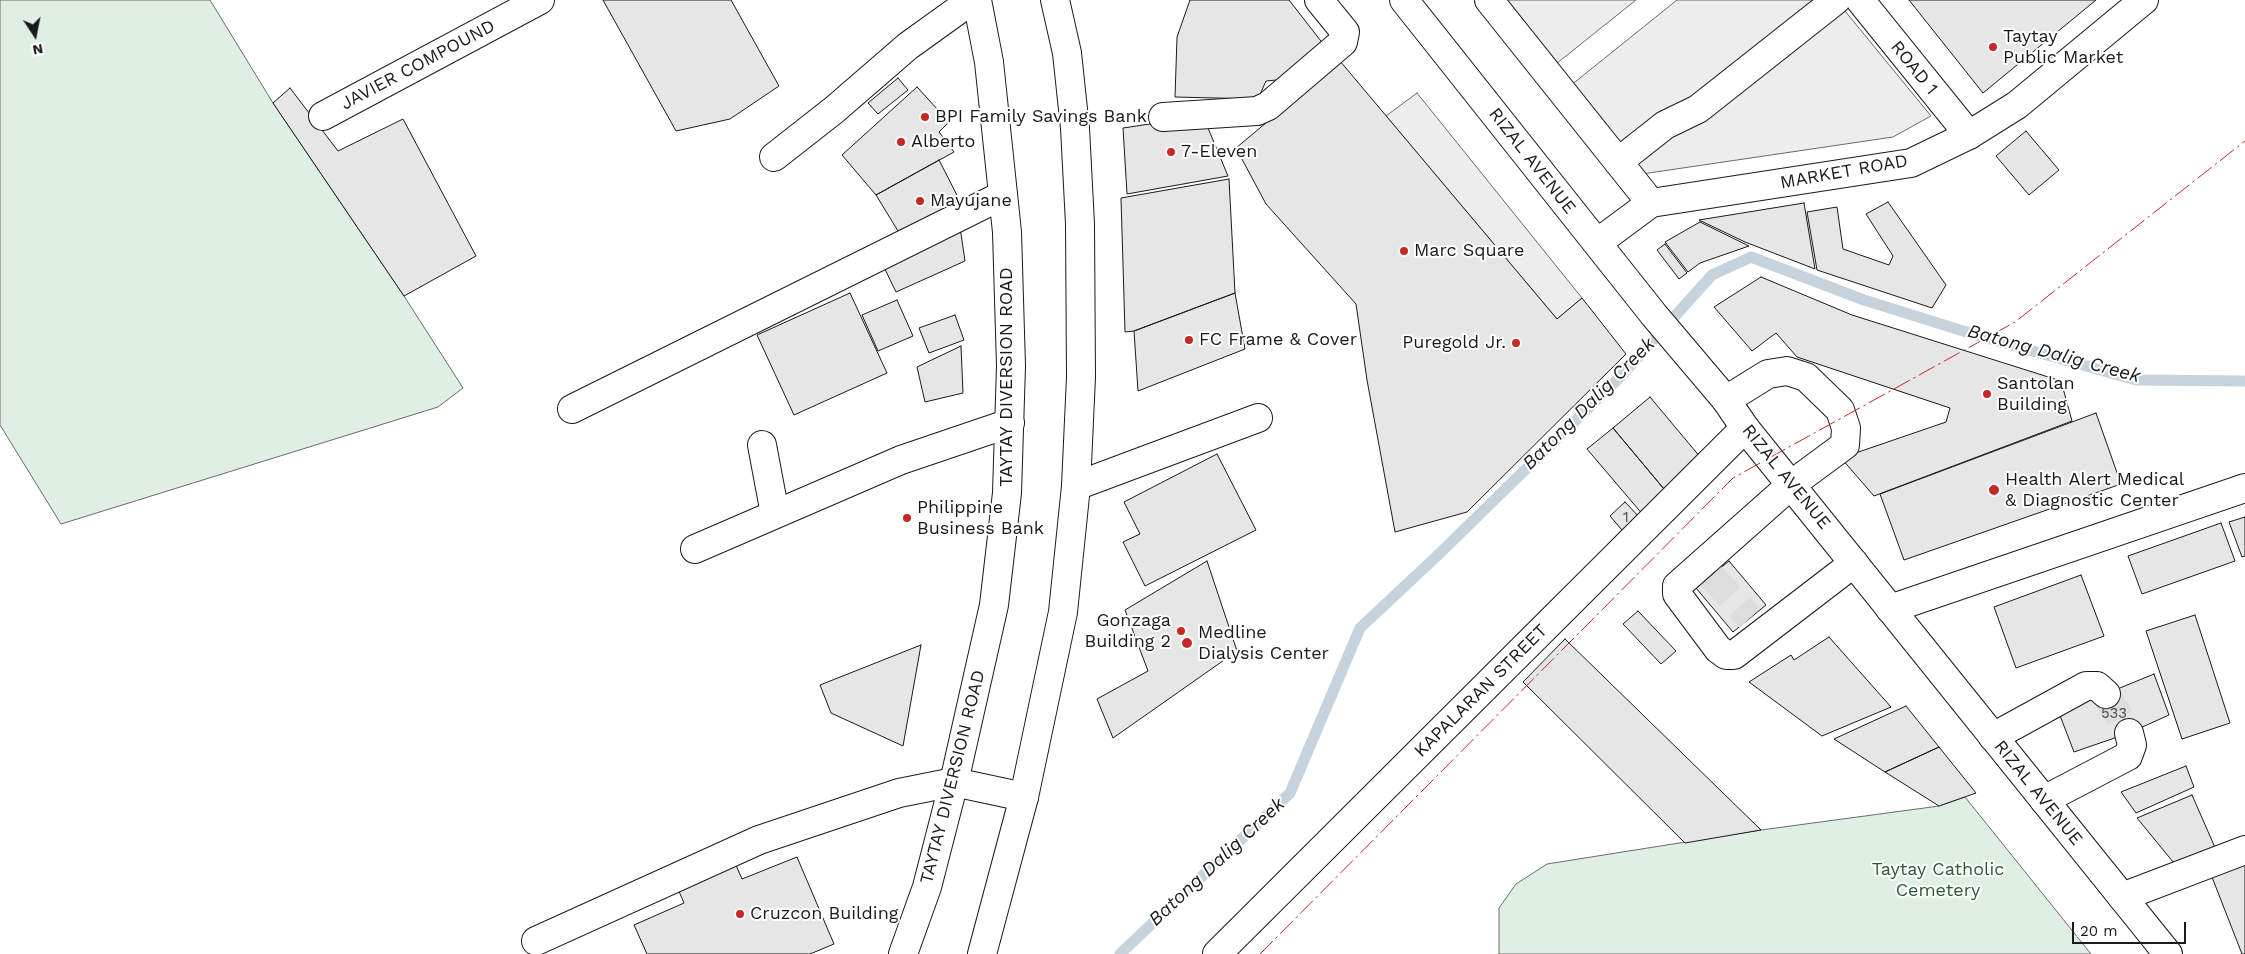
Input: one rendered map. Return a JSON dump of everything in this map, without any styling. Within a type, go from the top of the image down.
[{"type":"main road","name":"JAVIER COMPOUND","points":[[323,116],[540,0]]},
{"type":"main road","points":[[774,157],[834,110],[908,46],[972,0]]},
{"type":"main road","name":"TAYTAY DIVERSION ROAD","points":[[903,954],[928,887],[994,605],[1007,493],[1011,357],[1007,232],[989,62],[977,0]]},
{"type":"main road","points":[[982,954],[1024,797],[1063,612],[1076,486],[1081,377],[1080,224],[1075,128],[1067,53],[1055,0]]},
{"type":"main road","points":[[1163,117],[1257,111],[1268,106],[1343,42],[1345,32],[1319,0]]},
{"type":"main road","name":"RIZAL AVENUE","points":[[1404,0],[2168,954]]},
{"type":"main road","points":[[1489,0],[1651,204]]},
{"type":"main road","points":[[1618,162],[1665,125],[1698,109],[1836,0]]},
{"type":"main road","name":"ROAD 1","points":[[1860,0],[1969,135]]},
{"type":"main road","name":"MARKET ROAD","points":[[1597,243],[1651,204],[1911,162],[1969,135],[2017,105],[2144,0]]},
{"type":"main road","points":[[572,409],[1004,195]]},
{"type":"main road","points":[[1726,400],[1768,374],[1787,371],[1806,377],[1840,410],[1846,428],[1844,445],[1792,484],[1706,571],[1677,586],[1677,594],[1718,649],[1726,655],[1734,655],[1756,625],[1854,563]]},
{"type":"main road","points":[[1076,486],[1258,418]]},
{"type":"main road","points":[[695,548],[901,460],[1010,423]]},
{"type":"main road","name":"KAPALARAN STREET","points":[[1217,954],[1745,428]]},
{"type":"main road","points":[[762,445],[775,514]]},
{"type":"main road","points":[[1890,609],[2245,488]]},
{"type":"main road","points":[[1993,737],[2086,686],[2098,686],[2106,694]]},
{"type":"main road","points":[[2044,800],[2128,756],[2132,745],[2129,732]]},
{"type":"main road","points":[[536,941],[759,840],[899,793],[954,782],[1024,797]]},
{"type":"main road","points":[[2122,897],[2245,850]]},
{"type":"green space","points":[[0,0],[210,0],[273,103],[404,296],[463,388],[438,407],[61,524],[0,425]]},
{"type":"green space","name":"Taytay Catholic Cemetery","points":[[1965,797],[2091,954],[1499,954],[1499,908],[1516,884],[1547,864],[1761,830],[1939,806]]},
{"type":"shaded area","points":[[1497,0],[1636,0],[1551,68]]},
{"type":"shaded area","points":[[1677,0],[1836,0],[1931,116],[1893,137],[1642,174],[1570,86]]},
{"type":"shaded area","points":[[1417,93],[1582,298],[1557,319],[1386,116]]},
{"type":"building","points":[[603,0],[731,0],[779,86],[730,119],[676,131]]},
{"type":"building","points":[[1190,0],[1289,0],[1324,45],[1287,79],[1266,81],[1258,99],[1175,97],[1177,37]]},
{"type":"building","name":"Taytay Public Market","points":[[1909,0],[2096,0],[1983,93]]},
{"type":"building","name":"Marc Square","points":[[1340,61],[1557,319],[1582,298],[1626,354],[1467,512],[1395,532],[1367,380],[1356,304],[1266,204],[1236,148]]},
{"type":"building","points":[[898,78],[908,90],[878,114],[868,103]]},
{"type":"building","name":"Alberto","points":[[917,87],[949,122],[939,132],[954,152],[876,195],[842,155]]},
{"type":"building","points":[[290,88],[338,151],[403,119],[476,256],[404,296],[273,103]]},
{"type":"building","name":"7-Eleven","points":[[1203,116],[1228,176],[1127,194],[1123,128]]},
{"type":"building","points":[[2026,131],[2059,170],[2029,195],[1996,156]]},
{"type":"building","name":"Mayujane","points":[[939,160],[963,207],[901,236],[876,195]]},
{"type":"building","points":[[1229,179],[1235,293],[1134,331],[1125,332],[1121,198]]},
{"type":"building","points":[[1888,202],[1946,285],[1932,308],[1817,270],[1807,212],[1837,207],[1843,249],[1889,265],[1893,256],[1866,214]]},
{"type":"building","points":[[1804,203],[1815,269],[1745,242],[1699,220]]},
{"type":"building","points":[[1700,222],[1749,246],[1700,263],[1688,272],[1665,242]]},
{"type":"building","points":[[960,227],[965,261],[896,292],[882,263]]},
{"type":"building","points":[[1665,244],[1687,273],[1679,279],[1657,250]]},
{"type":"building","name":"Santolan Building","points":[[1761,277],[1852,315],[2061,381],[2072,421],[1874,496],[1841,458],[1946,422],[1950,408],[1797,357],[1776,333],[1752,351],[1714,307]]},
{"type":"building","points":[[850,293],[887,373],[794,415],[757,335]]},
{"type":"building","name":"FC Frame & Cover","points":[[1235,293],[1245,349],[1138,391],[1134,331]]},
{"type":"building","points":[[897,300],[913,336],[878,351],[862,315]]},
{"type":"building","points":[[955,315],[964,340],[929,353],[919,328]]},
{"type":"building","points":[[961,346],[963,393],[925,402],[917,367]]},
{"type":"building","points":[[1650,397],[1706,464],[1669,495],[1613,428]]},
{"type":"building","points":[[2096,413],[2121,484],[1904,560],[1880,494]]},
{"type":"building","points":[[1613,428],[1669,495],[1644,516],[1587,449]]},
{"type":"building","points":[[1217,454],[1256,530],[1145,586],[1123,542],[1140,534],[1124,502]]},
{"type":"building","points":[[1625,502],[1642,520],[1627,536],[1610,516]]},
{"type":"building","points":[[2245,517],[2245,556],[2242,557],[2229,522]]},
{"type":"building","points":[[2221,523],[2235,561],[2142,594],[2128,556]]},
{"type":"building","name":"Gonzaga Building 2","points":[[1207,561],[1237,651],[1113,738],[1097,699],[1148,671],[1125,610]]},
{"type":"building","points":[[1729,561],[1766,605],[1733,632],[1696,588]]},
{"type":"building","points":[[2081,575],[2104,636],[2016,668],[1994,607]]},
{"type":"building","points":[[1638,611],[1676,651],[1661,664],[1623,624]]},
{"type":"building","points":[[2195,615],[2230,723],[2182,739],[2146,631]]},
{"type":"building","points":[[1829,637],[1891,707],[1822,736],[1749,682],[1791,655],[1794,660]]},
{"type":"building","points":[[1565,639],[1761,830],[1685,843],[1523,682]]},
{"type":"building","points":[[921,645],[903,746],[831,713],[820,685]]},
{"type":"building","points":[[2154,674],[2169,715],[2129,733],[2074,752],[2059,713]]},
{"type":"building","points":[[1906,706],[1939,747],[1885,772],[1834,739]]},
{"type":"building","points":[[1939,747],[1976,793],[1939,806],[1885,772]]},
{"type":"building","points":[[2186,766],[2194,787],[2136,813],[2121,792]]},
{"type":"building","points":[[2192,795],[2217,852],[2178,868],[2137,818]]},
{"type":"building","name":"Cruzcon Building","points":[[732,856],[742,879],[797,857],[834,944],[810,954],[647,954],[634,925],[684,903],[674,880]]},
{"type":"building","points":[[2245,858],[2245,954],[2242,954],[2210,872]]},
{"type":"waterway","name":"Batong Dalig Creek","points":[[1120,954],[1290,793],[1360,628],[1438,555],[1621,376],[1712,275],[1751,257],[1864,300],[1976,335],[2136,380],[2245,381]]},
{"type":"tunnel","points":[[1711,576],[1750,618]]},
{"type":"tunnel","points":[[2106,694],[2129,733]]},
{"type":"power","points":[[1260,954],[1733,478],[2015,322],[2245,141]]},
{"type":"place","name":"Taytay Public Market","points":[[1993,47]]},
{"type":"place","name":"BPI Family Savings Bank","points":[[925,117]]},
{"type":"place","name":"Alberto","points":[[901,142]]},
{"type":"place","name":"7-Eleven","points":[[1171,152]]},
{"type":"place","name":"Mayujane","points":[[920,201]]},
{"type":"place","name":"Marc Square","points":[[1404,251]]},
{"type":"place","name":"FC Frame & Cover","points":[[1189,340]]},
{"type":"place","name":"Puregold Jr.","points":[[1516,343]]},
{"type":"place","name":"Santolan Building","points":[[1987,394]]},
{"type":"place","name":"Health Alert Medical & Diagnostic Center","points":[[1994,490]]},
{"type":"place","name":"Philippine Business Bank","points":[[907,518]]},
{"type":"place","name":"Gonzaga Building 2","points":[[1181,631]]},
{"type":"place","name":"Medline Dialysis Center","points":[[1187,643]]},
{"type":"place","name":"Cruzcon Building","points":[[740,914]]}]
